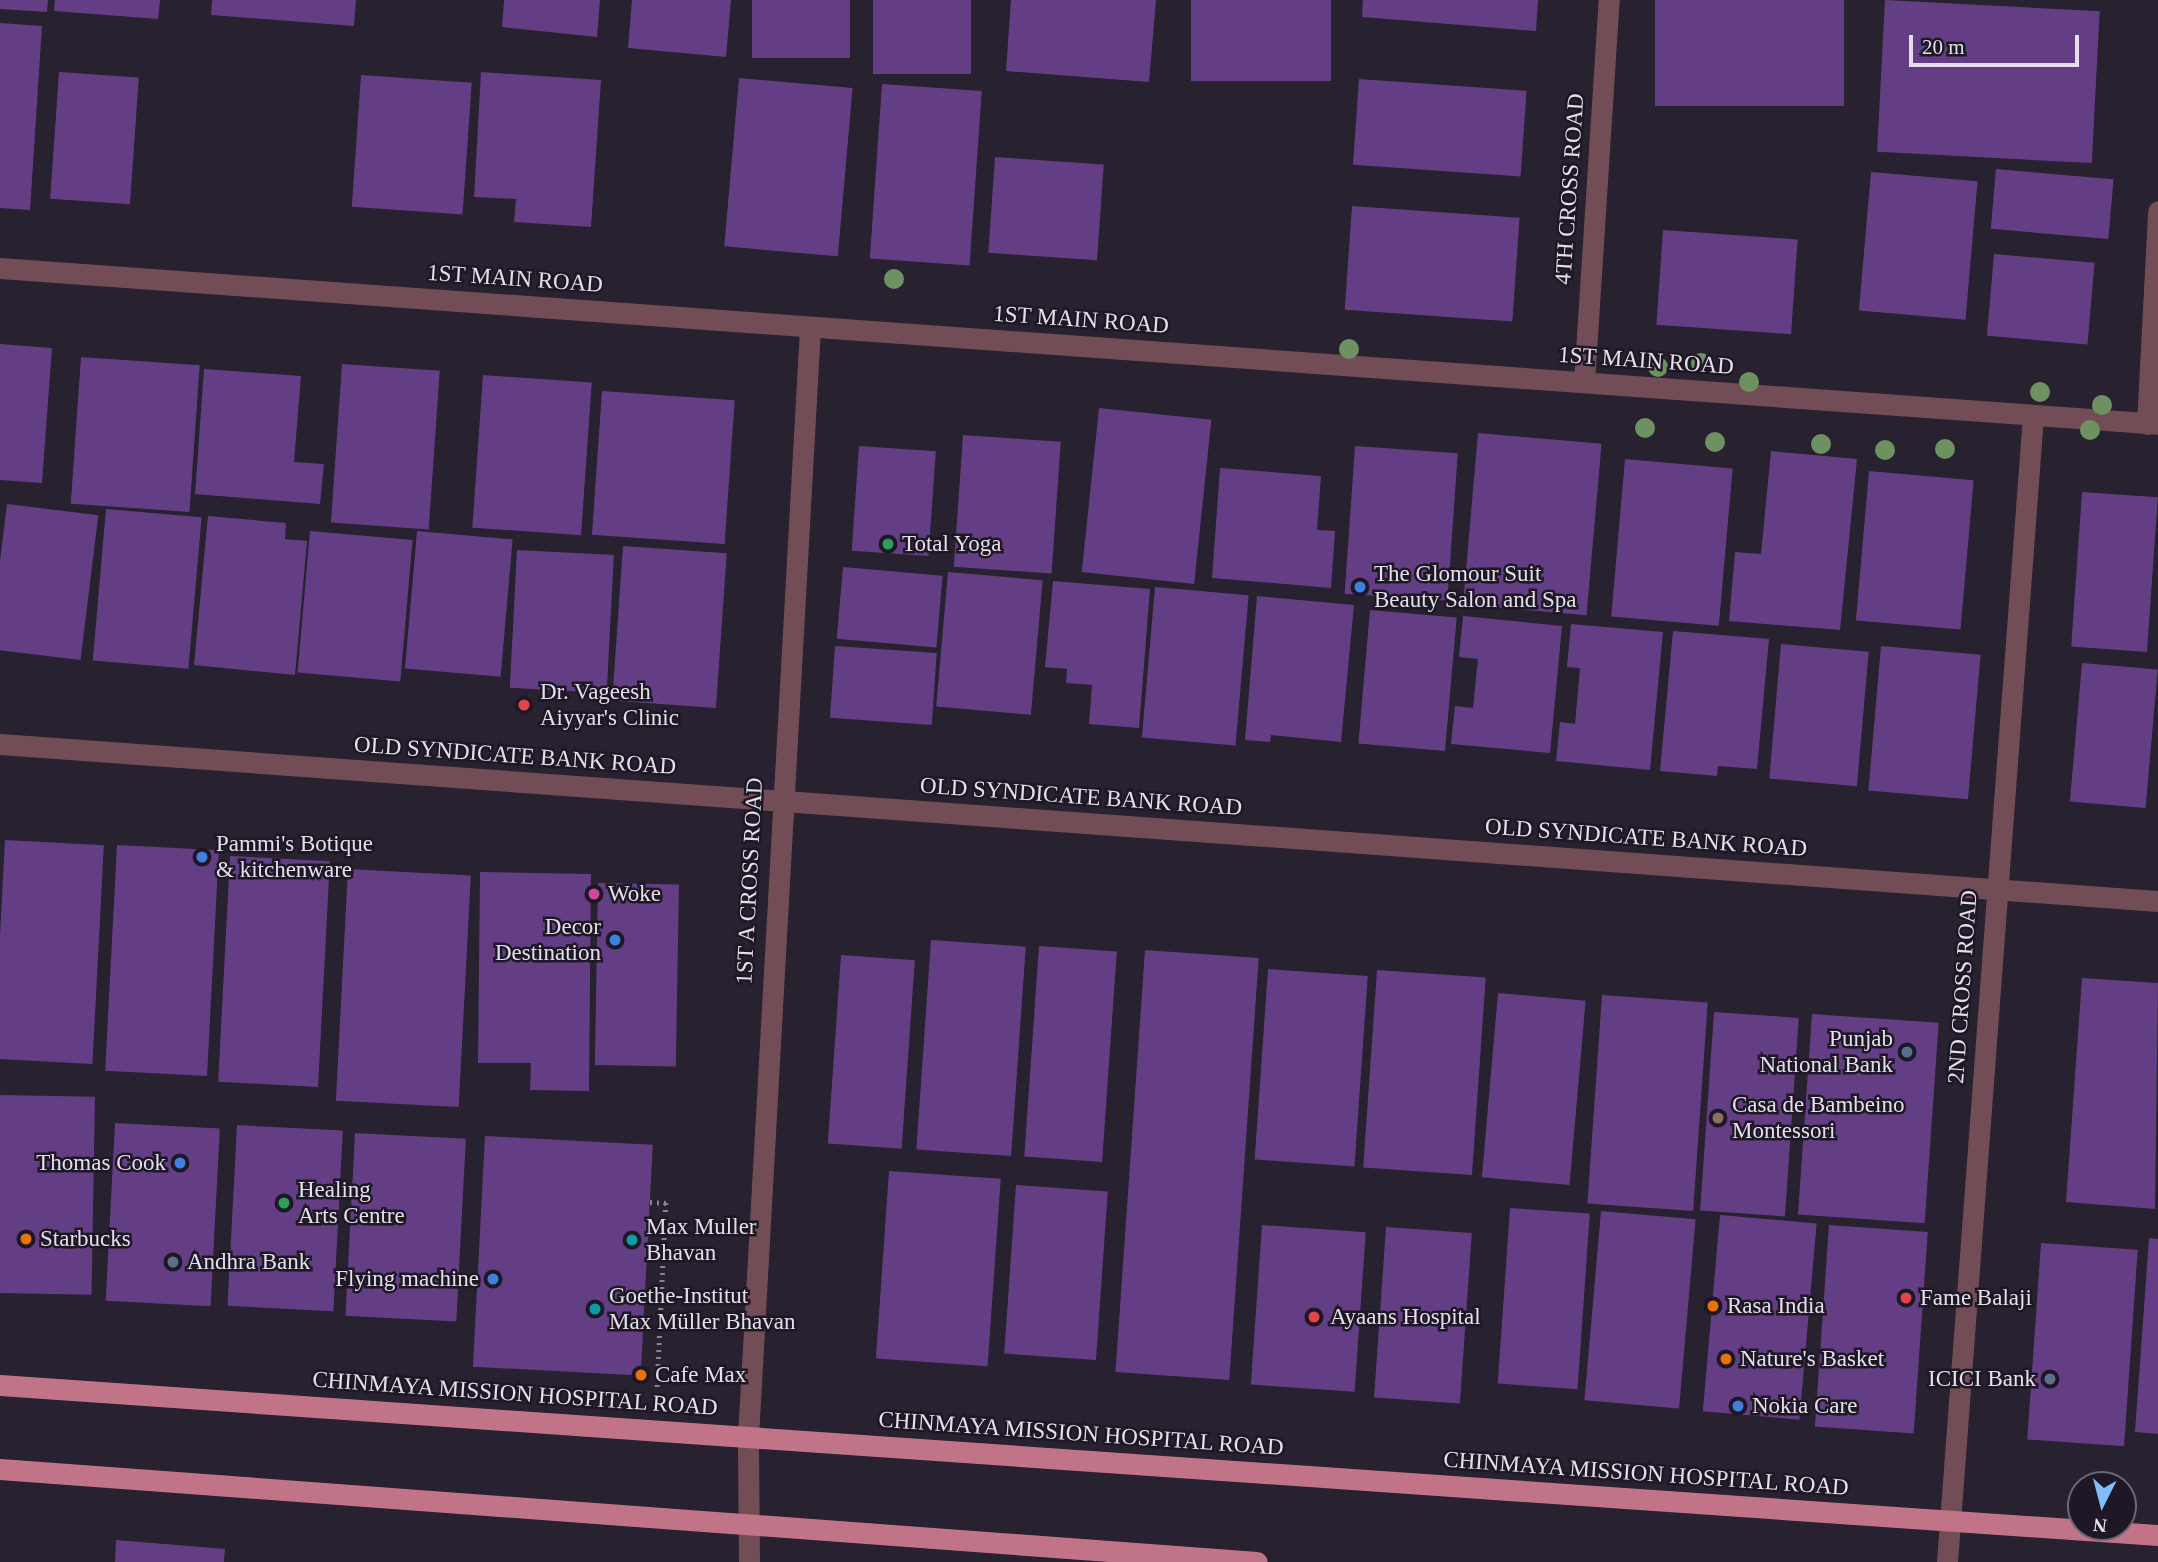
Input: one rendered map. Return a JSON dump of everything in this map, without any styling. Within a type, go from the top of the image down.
[{"type":"main road","name":"CHINMAYA MISSION HOSPITAL ROAD","points":[[0,1385],[2158,1535]]},
{"type":"main road","points":[[0,1469],[748,1527],[1256,1562]]},
{"type":"street","name":"4TH CROSS ROAD","points":[[1584,382],[1609,0]]},
{"type":"street","points":[[2153,424],[2158,211]]},
{"type":"street","name":"1ST MAIN ROAD","points":[[0,268],[2153,424]]},
{"type":"street","name":"1ST A CROSS ROAD","points":[[748,1437],[780,801],[810,327]]},
{"type":"street","name":"2ND CROSS ROAD","points":[[1947,1562],[2033,415]]},
{"type":"street","name":"OLD SYNDICATE BANK ROAD","points":[[0,744],[2158,901]]},
{"type":"street","points":[[748,1437],[749,1562]]},
{"type":"path","points":[[650,1202],[666,1203],[656,1430]]},
{"type":"building","points":[[0,0],[48,0],[47,12],[0,9]]},
{"type":"building","points":[[55,0],[160,0],[158,19],[54,11]]},
{"type":"building","points":[[212,0],[356,0],[354,26],[211,15]]},
{"type":"building","points":[[504,0],[600,0],[597,37],[502,27]]},
{"type":"building","points":[[632,0],[731,0],[726,57],[628,48]]},
{"type":"building","points":[[752,0],[850,0],[850,58],[752,58]]},
{"type":"building","points":[[873,0],[971,0],[971,74],[873,74]]},
{"type":"building","points":[[1011,0],[1156,0],[1149,82],[1006,71]]},
{"type":"building","points":[[1191,0],[1331,0],[1331,81],[1191,81]]},
{"type":"building","points":[[1363,0],[1538,0],[1536,31],[1362,17]]},
{"type":"building","points":[[1655,0],[1844,0],[1844,106],[1655,106]]},
{"type":"building","points":[[1885,0],[2100,11],[2092,163],[1877,152]]},
{"type":"building","points":[[0,23],[42,26],[30,210],[0,208]]},
{"type":"building","points":[[59,72],[139,78],[130,204],[50,199]]},
{"type":"building","points":[[481,72],[601,80],[591,227],[514,222],[516,199],[474,197]]},
{"type":"building","points":[[361,75],[472,83],[463,214],[352,207]]},
{"type":"building","points":[[739,78],[853,88],[838,256],[724,246]]},
{"type":"building","points":[[1359,79],[1527,91],[1521,177],[1353,165]]},
{"type":"building","points":[[882,84],[982,91],[970,266],[870,259]]},
{"type":"building","points":[[995,157],[1104,165],[1097,260],[988,253]]},
{"type":"building","points":[[1996,169],[2114,179],[2108,239],[1991,229]]},
{"type":"building","points":[[1871,172],[1978,181],[1965,320],[1859,310]]},
{"type":"building","points":[[1352,206],[1520,218],[1512,321],[1345,310]]},
{"type":"building","points":[[1663,230],[1798,239],[1791,334],[1656,325]]},
{"type":"building","points":[[1994,254],[2095,263],[2087,344],[1987,336]]},
{"type":"building","points":[[0,344],[52,348],[42,483],[0,480]]},
{"type":"building","points":[[81,357],[200,365],[189,512],[71,504]]},
{"type":"building","points":[[342,364],[440,371],[429,529],[331,523]]},
{"type":"building","points":[[204,369],[301,376],[294,462],[324,464],[320,504],[195,494]]},
{"type":"building","points":[[483,375],[592,383],[581,535],[472,528]]},
{"type":"building","points":[[602,391],[735,400],[725,544],[592,535]]},
{"type":"building","points":[[1099,408],[1211,420],[1194,584],[1082,572]]},
{"type":"building","points":[[1478,433],[1602,444],[1587,615],[1463,604]]},
{"type":"building","points":[[963,435],[1061,442],[1052,574],[954,567]]},
{"type":"building","points":[[859,446],[936,451],[928,556],[852,551]]},
{"type":"building","points":[[1355,446],[1458,453],[1447,601],[1345,594]]},
{"type":"building","points":[[1771,451],[1857,459],[1840,630],[1729,621],[1735,552],[1761,554]]},
{"type":"building","points":[[1625,459],[1733,468],[1719,626],[1611,616]]},
{"type":"building","points":[[1220,468],[1321,476],[1317,530],[1335,531],[1331,588],[1212,578]]},
{"type":"building","points":[[1869,471],[1974,480],[1961,630],[1856,620]]},
{"type":"building","points":[[2082,492],[2158,497],[2147,652],[2071,647]]},
{"type":"building","points":[[7,504],[98,515],[81,660],[0,650],[0,561]]},
{"type":"building","points":[[106,509],[202,517],[188,669],[93,660]]},
{"type":"building","points":[[208,516],[286,523],[285,539],[307,541],[295,675],[194,665]]},
{"type":"building","points":[[310,531],[413,540],[400,681],[298,672]]},
{"type":"building","points":[[417,531],[513,539],[501,677],[405,668]]},
{"type":"building","points":[[623,546],[727,553],[716,708],[612,701]]},
{"type":"building","points":[[517,550],[614,555],[607,693],[510,688]]},
{"type":"building","points":[[843,567],[943,576],[936,647],[837,639]]},
{"type":"building","points":[[948,572],[1043,580],[1031,715],[936,706]]},
{"type":"building","points":[[1053,581],[1150,589],[1139,728],[1089,724],[1092,685],[1066,683],[1067,669],[1045,667]]},
{"type":"building","points":[[1155,587],[1249,595],[1235,746],[1142,737]]},
{"type":"building","points":[[1257,596],[1354,605],[1341,742],[1271,735],[1270,742],[1245,740]]},
{"type":"building","points":[[1370,610],[1457,618],[1445,751],[1358,743]]},
{"type":"building","points":[[1463,616],[1562,626],[1550,753],[1451,744],[1455,706],[1473,708],[1478,659],[1459,657]]},
{"type":"building","points":[[1571,624],[1663,632],[1650,770],[1556,761],[1560,722],[1575,724],[1580,668],[1567,667]]},
{"type":"building","points":[[1673,631],[1769,639],[1757,769],[1718,766],[1717,776],[1660,771]]},
{"type":"building","points":[[1781,644],[1869,652],[1857,786],[1769,778]]},
{"type":"building","points":[[835,646],[937,653],[932,725],[830,718]]},
{"type":"building","points":[[1881,646],[1981,655],[1968,799],[1868,790]]},
{"type":"building","points":[[2082,663],[2158,670],[2146,808],[2070,801]]},
{"type":"building","points":[[5,840],[104,845],[92,1064],[0,1059],[0,935]]},
{"type":"building","points":[[117,845],[219,850],[207,1076],[105,1071]]},
{"type":"building","points":[[230,856],[330,861],[318,1087],[218,1082]]},
{"type":"building","points":[[348,869],[471,875],[459,1107],[336,1101]]},
{"type":"building","points":[[480,872],[591,874],[589,1091],[530,1090],[531,1063],[478,1063]]},
{"type":"building","points":[[598,883],[679,884],[676,1066],[595,1065]]},
{"type":"building","points":[[931,940],[1026,947],[1011,1156],[916,1149]]},
{"type":"building","points":[[1039,946],[1117,951],[1102,1162],[1024,1156]]},
{"type":"building","points":[[1145,950],[1259,958],[1229,1380],[1115,1372]]},
{"type":"building","points":[[841,955],[915,960],[902,1149],[828,1144]]},
{"type":"building","points":[[1268,969],[1368,976],[1354,1167],[1255,1160]]},
{"type":"building","points":[[1377,970],[1486,978],[1472,1175],[1363,1168]]},
{"type":"building","points":[[2082,978],[2158,983],[2155,1209],[2066,1202]]},
{"type":"building","points":[[1498,993],[1586,1001],[1570,1185],[1482,1177]]},
{"type":"building","points":[[1602,995],[1708,1002],[1693,1211],[1587,1203]]},
{"type":"building","points":[[1714,1012],[1799,1018],[1785,1216],[1700,1211]]},
{"type":"building","points":[[1812,1014],[1939,1023],[1925,1223],[1798,1215]]},
{"type":"building","points":[[0,1095],[95,1097],[92,1295],[0,1293]]},
{"type":"building","points":[[115,1123],[220,1128],[211,1306],[106,1301]]},
{"type":"building","points":[[237,1125],[343,1131],[333,1311],[228,1306]]},
{"type":"building","points":[[355,1133],[466,1139],[456,1322],[345,1316]]},
{"type":"building","points":[[485,1136],[653,1145],[641,1375],[473,1367]]},
{"type":"building","points":[[889,1171],[1001,1179],[988,1366],[876,1359]]},
{"type":"building","points":[[1016,1185],[1108,1191],[1096,1360],[1004,1354]]},
{"type":"building","points":[[1510,1208],[1590,1214],[1578,1389],[1498,1384]]},
{"type":"building","points":[[1601,1211],[1696,1219],[1679,1409],[1584,1400]]},
{"type":"building","points":[[1720,1215],[1817,1223],[1799,1420],[1703,1411]]},
{"type":"building","points":[[1262,1225],[1366,1232],[1355,1392],[1251,1385]]},
{"type":"building","points":[[1829,1225],[1928,1232],[1914,1433],[1815,1427]]},
{"type":"building","points":[[1386,1227],[1472,1233],[1460,1404],[1374,1398]]},
{"type":"building","points":[[2149,1238],[2158,1239],[2158,1434],[2135,1432]]},
{"type":"building","points":[[2041,1243],[2138,1250],[2124,1446],[2027,1440]]},
{"type":"building","points":[[116,1540],[225,1549],[224,1562],[115,1562]]},
{"type":"place","name":"Total Yoga","points":[[888,544]]},
{"type":"place","name":"The Glomour Suit Beauty Salon and Spa","points":[[1360,587]]},
{"type":"place","name":"Dr. Vageesh Aiyyar's Clinic","points":[[524,705]]},
{"type":"place","name":"Pammi's Botique & kitchenware","points":[[202,857]]},
{"type":"place","name":"Woke","points":[[594,894]]},
{"type":"place","name":"Decor Destination","points":[[615,940]]},
{"type":"place","name":"Punjab National Bank","points":[[1907,1052]]},
{"type":"place","name":"Casa de Bambeino Montessori","points":[[1718,1118]]},
{"type":"place","name":"Thomas Cook","points":[[180,1163]]},
{"type":"place","name":"Healing Arts Centre","points":[[284,1203]]},
{"type":"place","name":"Starbucks","points":[[26,1239]]},
{"type":"place","name":"Max Muller Bhavan","points":[[632,1240]]},
{"type":"place","name":"Andhra Bank","points":[[173,1262]]},
{"type":"place","name":"Flying machine","points":[[493,1279]]},
{"type":"place","name":"Fame Balaji","points":[[1906,1298]]},
{"type":"place","name":"Rasa India","points":[[1713,1306]]},
{"type":"place","name":"Goethe-Institut Max Müller Bhavan","points":[[595,1309]]},
{"type":"place","name":"Ayaans Hospital","points":[[1314,1317]]},
{"type":"place","name":"Nature's Basket","points":[[1726,1359]]},
{"type":"place","name":"Cafe Max","points":[[641,1375]]},
{"type":"place","name":"ICICI Bank","points":[[2050,1379]]},
{"type":"place","name":"Nokia Care","points":[[1738,1406]]}]
